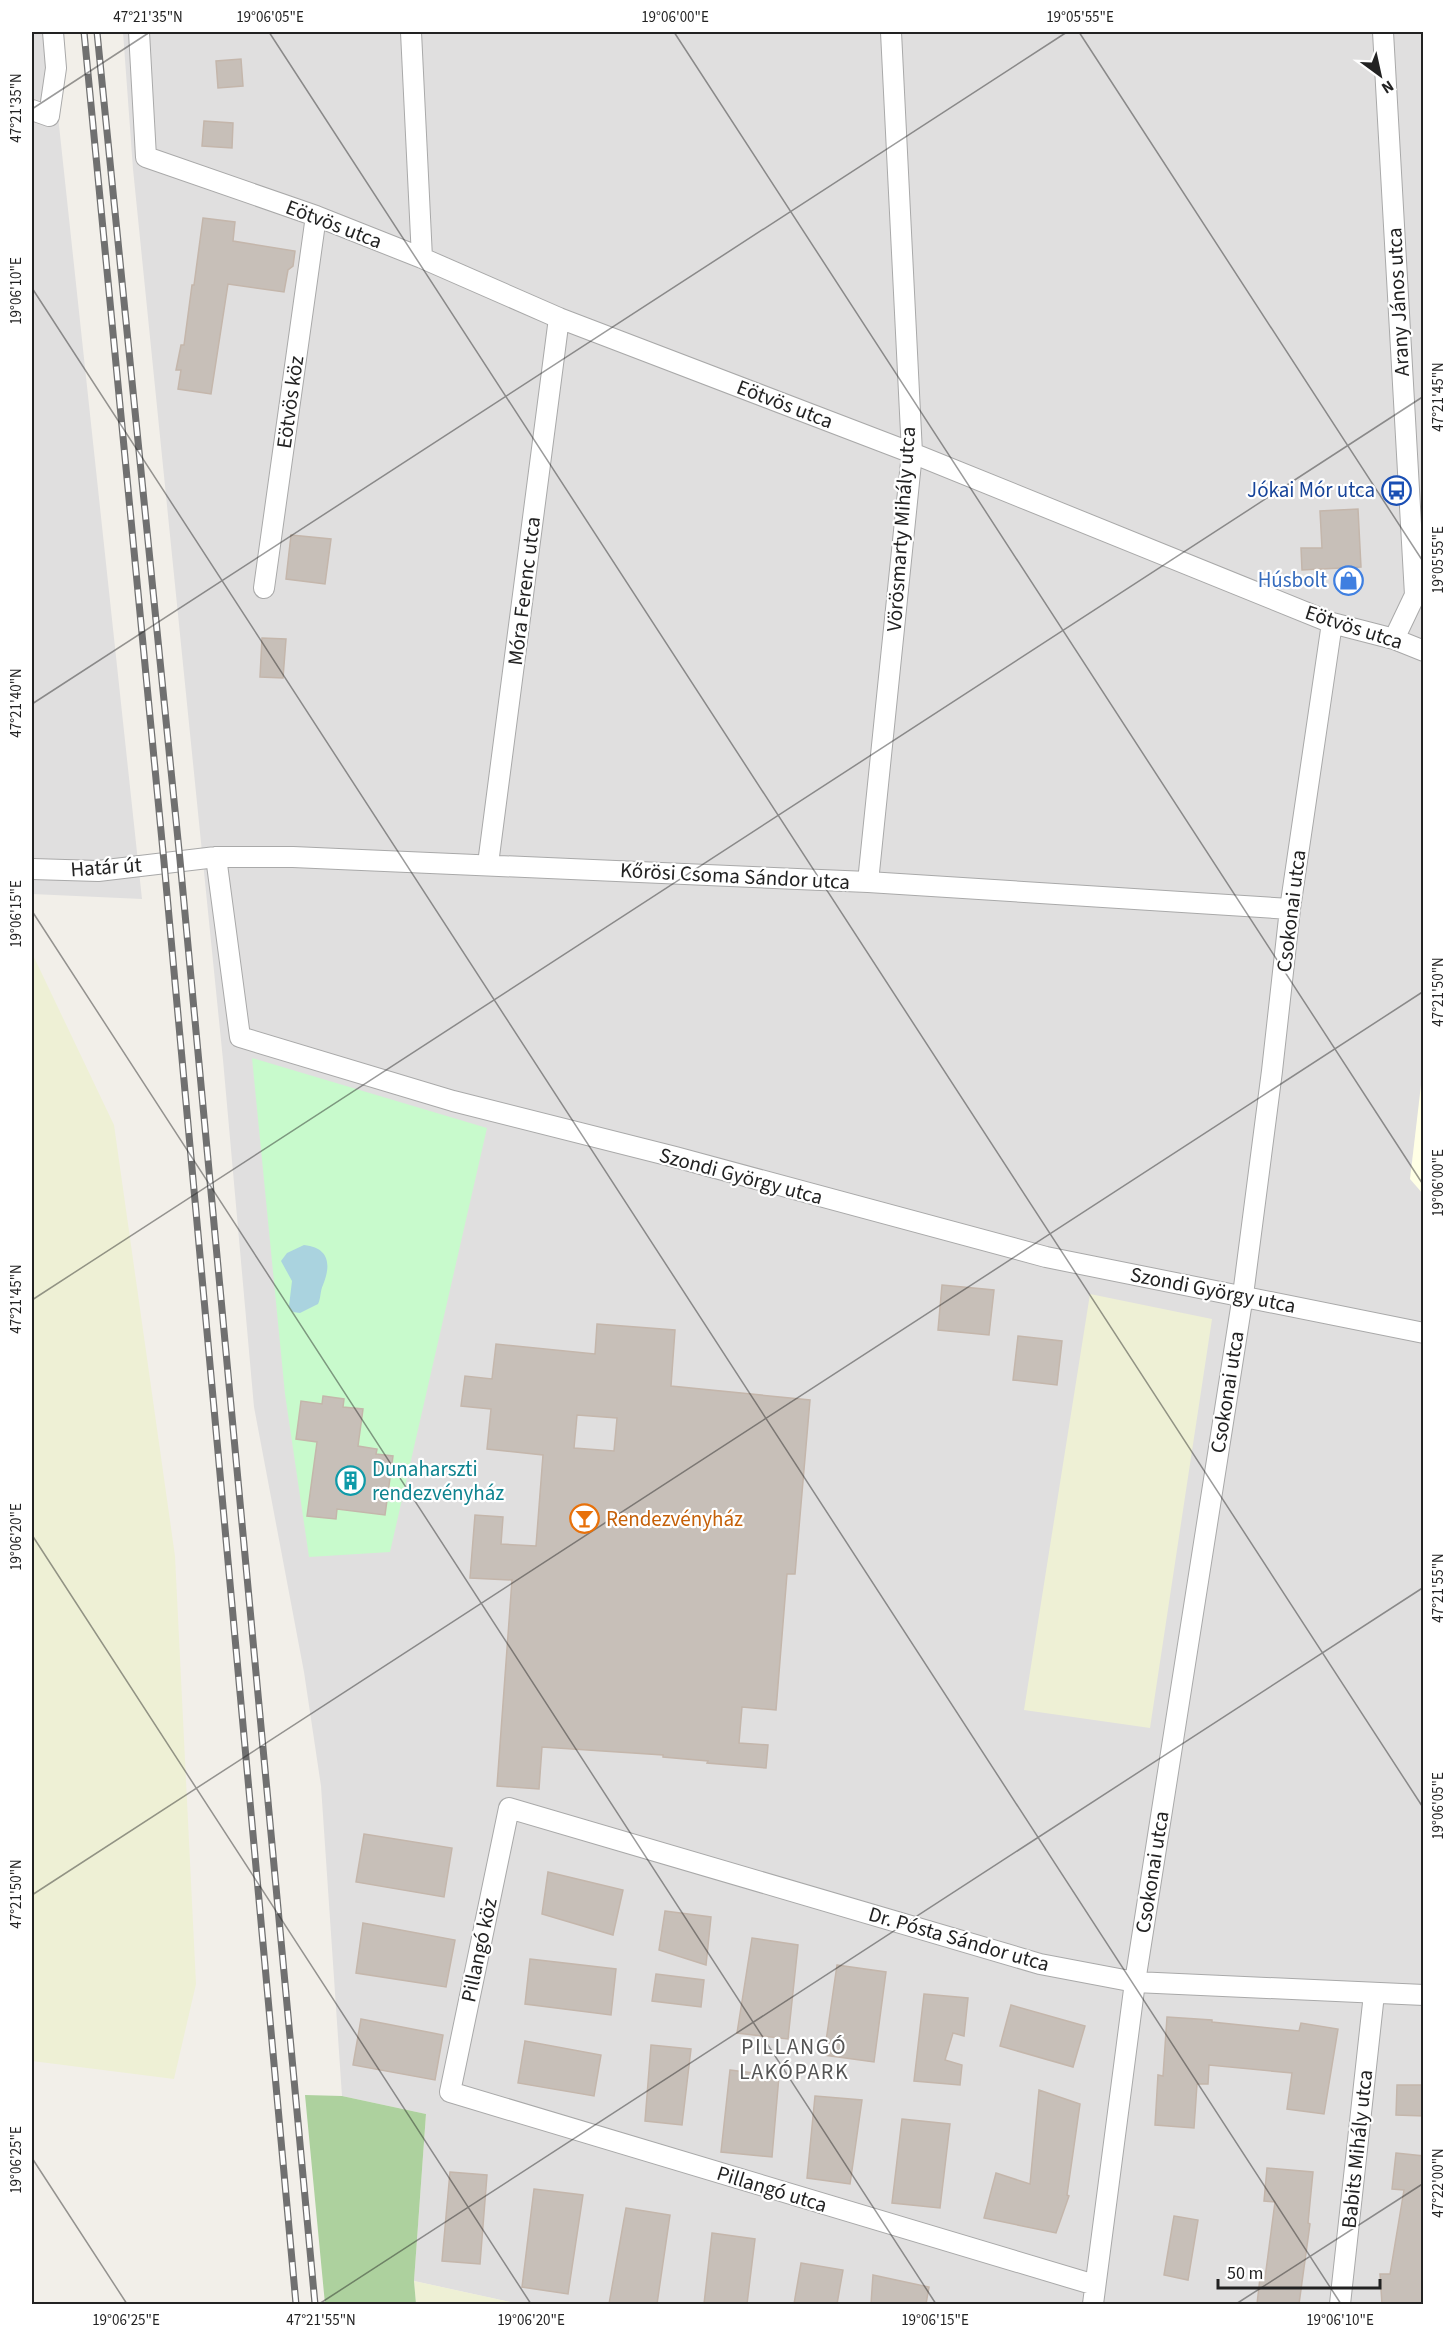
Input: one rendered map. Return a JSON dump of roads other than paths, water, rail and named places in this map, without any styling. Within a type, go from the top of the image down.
[{"type":"street","points":[[40,113],[56,68],[53,32]]},
{"type":"street","name":"Eötvös utca","points":[[139,32],[146,157],[316,216],[422,258],[559,318],[912,453],[1332,623],[1394,639],[1424,651]]},
{"type":"street","points":[[411,32],[422,258]]},
{"type":"street","name":"Vörösmarty Mihály utca","points":[[868,882],[912,453],[891,32]]},
{"type":"street","name":"Arany János utca","points":[[1383,32],[1419,595],[1394,639]]},
{"type":"street","name":"Eötvös köz","points":[[264,588],[316,216]]},
{"type":"street","name":"Móra Ferenc utca","points":[[488,864],[559,318]]},
{"type":"street","name":"Csokonai utca","points":[[1093,2304],[1135,1982],[1243,1295],[1290,909],[1332,623]]},
{"type":"street","name":"Kőrösi Csoma Sándor utca","points":[[180,860],[293,856],[488,864],[868,882],[1290,909]]},
{"type":"street","name":"Szondi György utca","points":[[216,857],[240,1037],[453,1101],[675,1157],[1046,1257],[1424,1333]]},
{"type":"street","name":"Határ út","points":[[32,869],[98,871],[180,860]]},
{"type":"street","name":"Dr. Pósta Sándor utca","points":[[508,1808],[1040,1964],[1135,1982],[1424,1995]]},
{"type":"street","name":"Pillangó köz","points":[[450,2092],[508,1808]]},
{"type":"street","name":"Babits Mihály utca","points":[[1340,2304],[1374,1994]]},
{"type":"street","name":"Pillangó utca","points":[[450,2092],[1095,2285]]},
{"type":"water","points":[[304,1245],[313,1247],[324,1254],[327,1271],[318,1304],[300,1313],[293,1312],[289,1306],[292,1281],[281,1261],[287,1253]]},
{"type":"railway","points":[[84,32],[164,862],[296,2304]]},
{"type":"railway","points":[[97,32],[180,860],[315,2304]]},
{"type":"place","name":"Jókai Mór utca","points":[[1396,490]]},
{"type":"place","name":"Húsbolt","points":[[1348,580]]},
{"type":"place","name":"Dunaharszti rendezvényház","points":[[351,1481]]},
{"type":"place","name":"Rendezvényház","points":[[585,1519]]},
{"type":"district","name":"PILLANGÓ LAKÓPARK","points":[[794,2060]]}]
